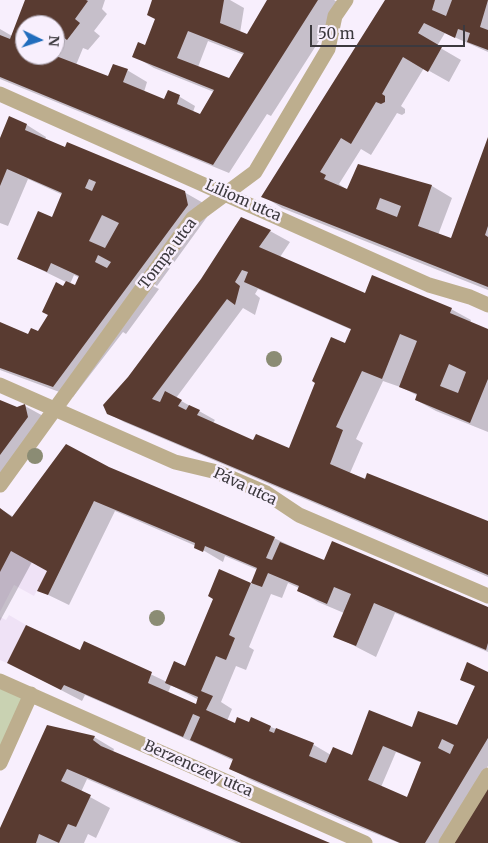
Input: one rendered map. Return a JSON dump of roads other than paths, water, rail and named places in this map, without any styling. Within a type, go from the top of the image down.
[{"type":"street","name":"Tompa utca","points":[[0,485],[193,218],[255,172],[328,49],[335,16],[346,0]]},
{"type":"street","name":"Liliom utca","points":[[0,94],[429,285],[470,297],[488,305]]},
{"type":"street","name":"Páva utca","points":[[0,385],[54,411],[175,462],[217,472],[250,486],[266,493],[299,515],[488,596]]},
{"type":"street","name":"Berzenczey utca","points":[[0,680],[365,843]]},
{"type":"street","points":[[0,763],[31,694]]},
{"type":"street","points":[[446,843],[488,775]]}]
